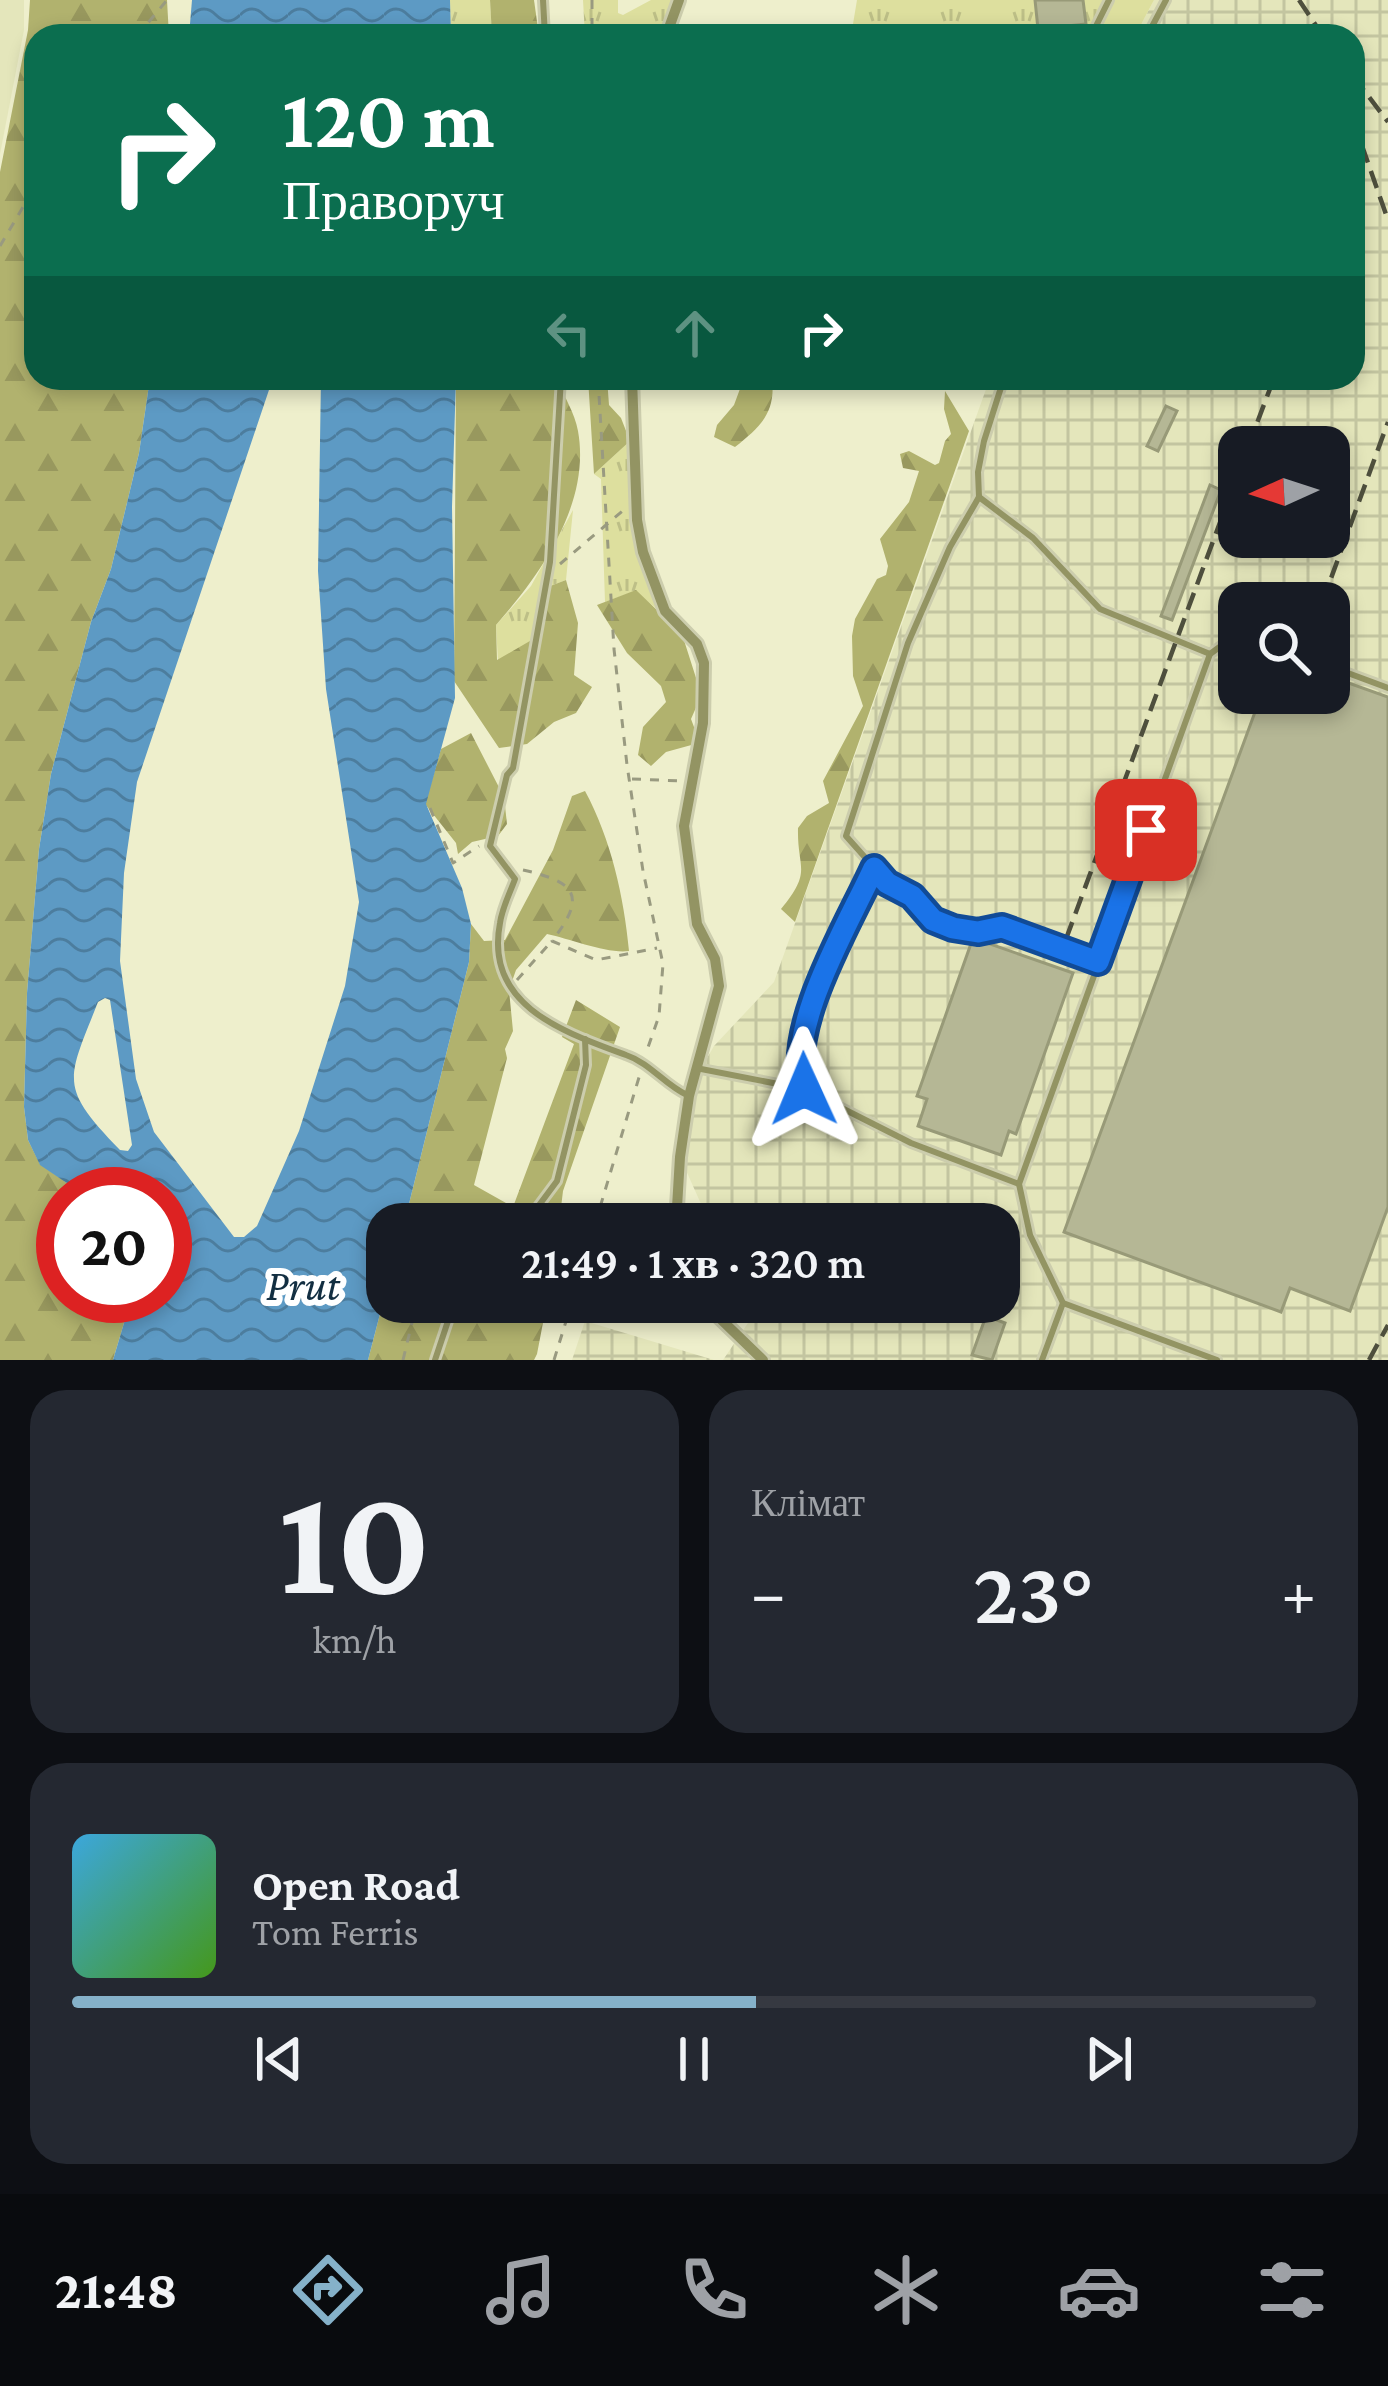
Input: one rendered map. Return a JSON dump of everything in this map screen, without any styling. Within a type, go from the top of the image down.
[{"type":"street","points":[[632,390],[643,552],[665,611],[697,644],[704,663],[703,723],[684,826],[697,923],[715,959],[718,986],[689,1096],[677,1203]]},
{"type":"street","points":[[725,1323],[763,1360]]},
{"type":"lane","points":[[559,390],[548,574],[513,768],[507,775],[490,846],[515,879],[499,923],[502,966],[508,990],[548,1022],[643,1063],[689,1096]]},
{"type":"lane","points":[[1000,390],[984,441],[979,497],[950,548],[908,643],[846,836],[887,883],[912,896],[933,920],[978,932],[1002,927],[1098,962]]},
{"type":"lane","points":[[979,497],[1033,538],[1100,609],[1210,654]]},
{"type":"lane","points":[[1217,1360],[1063,1303],[1030,1235],[1018,1184],[1210,654],[1218,648]]},
{"type":"lane","points":[[1350,674],[1388,688]]},
{"type":"lane","points":[[804,1089],[799,1058],[805,1021],[874,868]]},
{"type":"lane","points":[[540,1203],[556,1181],[586,1065],[585,1039]]},
{"type":"lane","points":[[695,1067],[804,1089],[911,1143],[1018,1184]]},
{"type":"lane","points":[[1042,1360],[1063,1303]]},
{"type":"lane","points":[[435,1360],[447,1323]]},
{"type":"path","points":[[147,24],[167,0]]},
{"type":"path","points":[[0,246],[24,205]]},
{"type":"path","points":[[599,390],[614,649],[629,779],[663,964],[659,1016],[601,1203]]},
{"type":"path","points":[[548,574],[636,499]]},
{"type":"path","points":[[629,779],[690,781]]},
{"type":"path","points":[[430,808],[453,863],[480,845],[490,846]]},
{"type":"path","points":[[508,990],[572,915],[574,894],[567,884],[519,869]]},
{"type":"path","points":[[552,941],[596,960],[659,947]]},
{"type":"path","points":[[403,1360],[411,1323]]},
{"type":"path","points":[[554,1360],[565,1323]]},
{"type":"shaded area","points":[[0,0],[24,0],[24,30],[0,154]]},
{"type":"shaded area","points":[[1154,0],[1388,0],[1388,1360],[723,1360],[748,1323],[1020,1323],[1020,1203],[701,1203],[680,1157],[703,1065],[714,1046],[774,982],[986,390],[1365,390],[1365,24],[1141,24]]},
{"type":"shaded area","points":[[584,1323],[592,1323],[714,1360],[572,1360]]},
{"type":"green space","points":[[30,0],[167,0],[168,24],[28,24]]},
{"type":"green space","points":[[450,0],[490,0],[491,24],[451,24]]},
{"type":"green space","points":[[490,0],[534,0],[537,24],[491,24]]},
{"type":"green space","points":[[583,0],[618,0],[618,13],[623,15],[651,0],[674,0],[665,24],[584,24]]},
{"type":"green space","points":[[857,0],[1154,0],[1141,24],[853,24]]},
{"type":"green space","points":[[24,50],[24,390],[148,390],[139,453],[111,569],[91,622],[51,774],[39,849],[27,993],[24,1107],[28,1140],[44,1167],[36,1167],[36,1323],[124,1323],[113,1360],[0,1360],[0,172]]},
{"type":"green space","points":[[456,390],[562,390],[578,431],[577,485],[559,536],[496,625],[497,660],[535,638],[545,588],[566,580],[578,623],[574,675],[592,687],[576,713],[554,722],[527,744],[499,748],[454,681]]},
{"type":"green space","points":[[589,390],[608,390],[609,405],[621,418],[630,441],[594,474]]},
{"type":"green space","points":[[740,390],[772,390],[769,410],[735,447],[714,437],[717,425]]},
{"type":"green space","points":[[945,391],[969,431],[795,922],[781,909],[800,877],[798,828],[807,816],[829,803],[823,781],[863,706],[853,676],[855,619],[877,579],[886,575],[880,539],[909,502],[919,471],[903,468],[900,454],[909,451],[939,463],[951,434]]},
{"type":"green space","points":[[630,441],[657,609],[635,591],[605,602],[601,479],[594,474]]},
{"type":"green space","points":[[573,510],[566,580],[545,588],[535,638],[498,662],[496,625],[531,586]]},
{"type":"green space","points":[[636,590],[682,634],[697,681],[698,703],[691,719],[695,744],[666,752],[651,766],[638,755],[643,727],[666,702],[661,686],[627,653],[597,605]]},
{"type":"green space","points":[[471,733],[504,797],[507,824],[498,836],[472,842],[458,854],[456,843],[425,804],[441,749]]},
{"type":"green space","points":[[585,791],[602,829],[615,869],[629,951],[547,934],[516,970],[509,990],[513,1031],[474,1185],[506,1203],[409,1203],[469,962],[471,924],[484,941],[505,940],[553,850],[572,796]]},
{"type":"green space","points":[[576,1000],[620,1027],[562,1203],[514,1203],[574,1044],[562,1037]]},
{"type":"green space","points":[[378,1323],[543,1323],[534,1360],[368,1360]]},
{"type":"water","points":[[192,0],[450,0],[451,24],[190,24]]},
{"type":"water","name":"Prut","points":[[148,390],[269,390],[137,782],[124,873],[120,961],[136,1079],[154,1132],[181,1167],[43,1167],[28,1140],[24,1107],[27,993],[39,849],[51,774],[91,622],[111,569],[139,453]],"holes":[[[105,998],[110,1000],[132,1145],[128,1151],[120,1150],[100,1129],[74,1082],[80,1049],[98,1002]]]},
{"type":"water","name":"Prut","points":[[321,390],[456,390],[455,698],[426,804],[462,888],[471,924],[469,962],[409,1203],[366,1203],[366,1323],[378,1323],[368,1360],[113,1360],[124,1323],[192,1323],[192,1182],[234,1237],[244,1237],[257,1226],[299,1131],[345,986],[359,902],[326,689],[318,571]]},
{"type":"building","points":[[1035,0],[1083,0],[1086,24],[1037,24]]},
{"type":"building","points":[[1166,406],[1177,411],[1158,451],[1147,446]]},
{"type":"building","points":[[1210,485],[1218,489],[1218,498],[1172,620],[1161,616]]},
{"type":"building","points":[[1350,683],[1388,697],[1388,1207],[1350,1311],[1290,1288],[1281,1312],[1064,1232],[1254,714],[1350,714]]},
{"type":"building","points":[[973,938],[1073,973],[1016,1134],[1009,1131],[1001,1155],[918,1126],[927,1099],[917,1096]]},
{"type":"building","points":[[983,1323],[1005,1323],[992,1360],[972,1355]]},
{"type":"railway","points":[[1299,0],[1315,24]]},
{"type":"railway","points":[[1365,92],[1388,122]]},
{"type":"railway","points":[[1365,154],[1388,220]]},
{"type":"railway","points":[[1256,426],[1269,390]]},
{"type":"railway","points":[[1330,582],[1388,422]]},
{"type":"railway","points":[[1066,939],[1218,528]]},
{"type":"railway","points":[[1369,1360],[1388,1325]]},
{"type":"route","points":[[804,1089],[799,1058],[805,1021],[874,868],[887,883],[912,896],[933,920],[978,932],[1002,927],[1098,962],[1146,830]]}]
